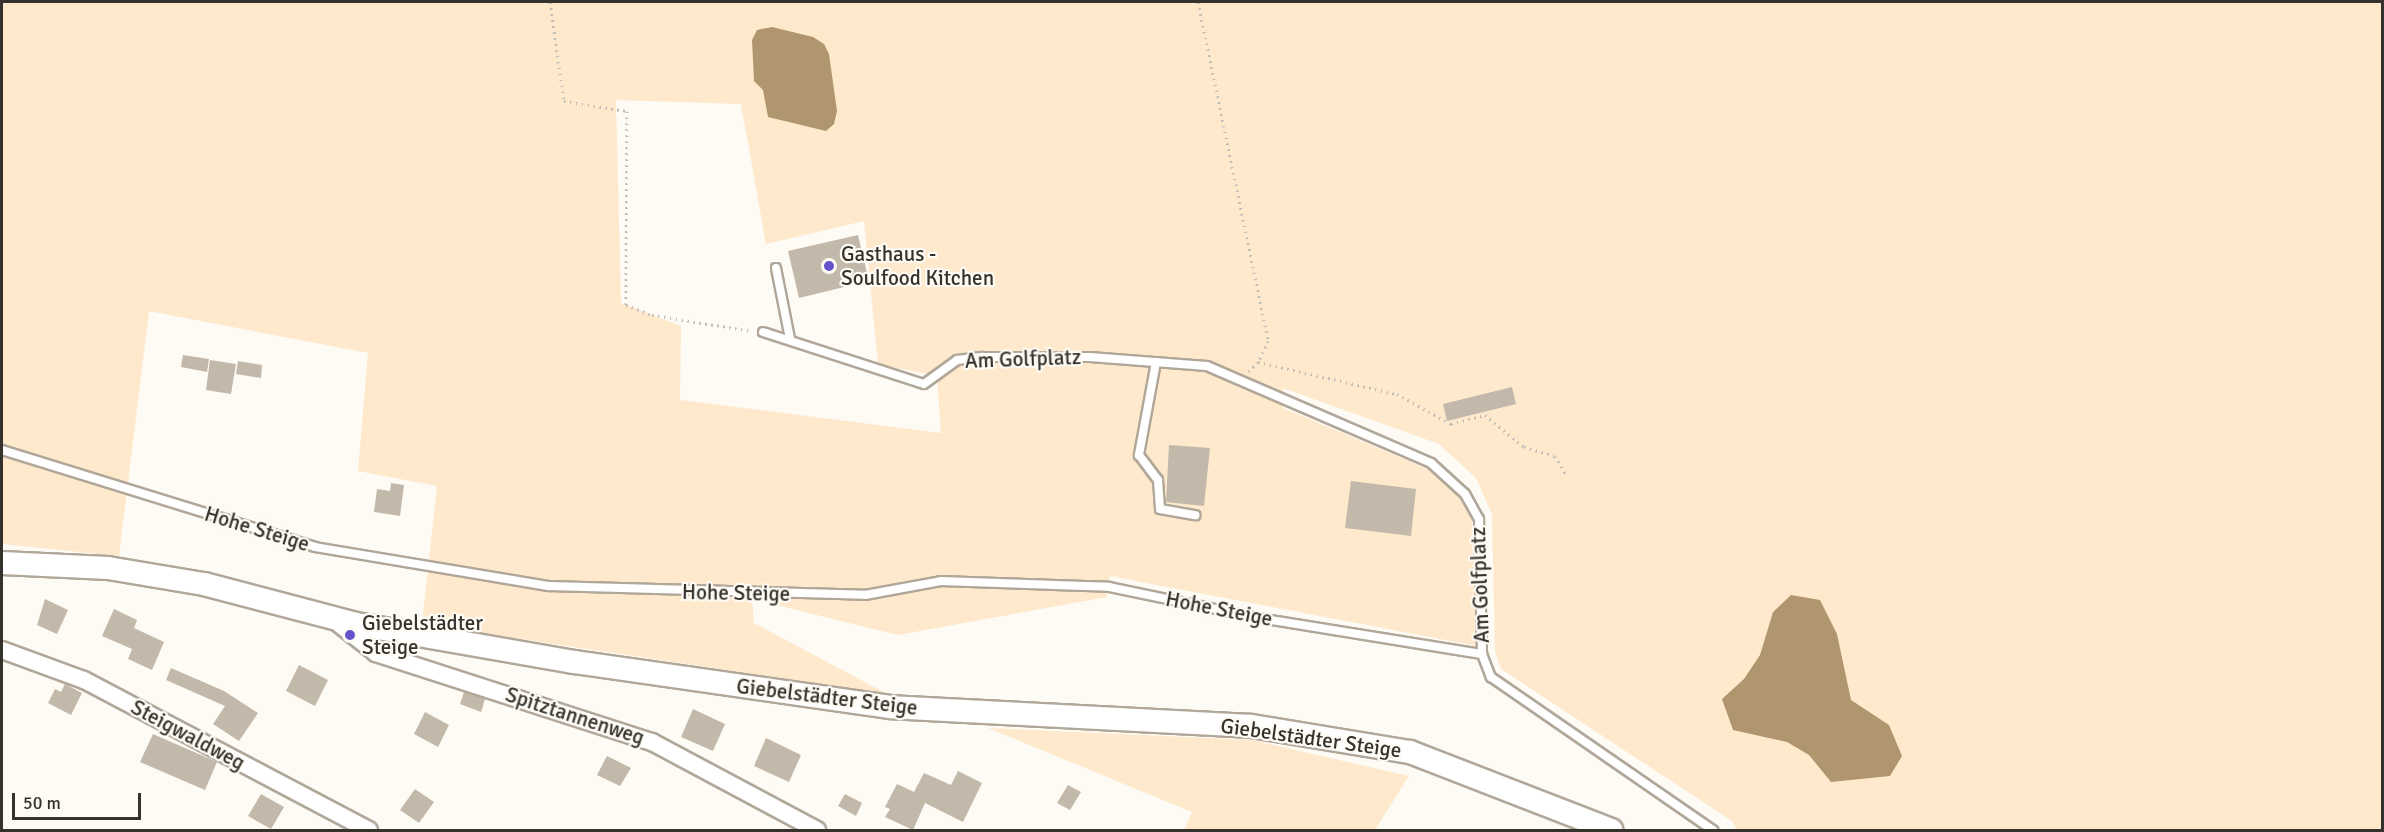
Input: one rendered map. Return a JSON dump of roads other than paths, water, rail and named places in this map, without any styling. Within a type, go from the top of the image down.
[{"type":"main road","name":"Giebelstädter Steige","points":[[2,563],[108,568],[204,584],[328,616],[574,662],[890,707],[1251,726],[1410,752],[1611,831]]},
{"type":"street","name":"Spitztannenweg","points":[[328,616],[376,652],[652,741],[817,831]]},
{"type":"street","name":"Steigwaldweg","points":[[2,650],[84,680],[369,831]]},
{"type":"lane","points":[[776,268],[790,339]]},
{"type":"lane","name":"Am Golfplatz","points":[[763,332],[790,339],[883,373],[924,384],[957,360],[983,357],[1090,357],[1207,366],[1431,463],[1465,495],[1479,519],[1482,654],[1491,677],[1713,831]]},
{"type":"lane","points":[[1156,362],[1139,455],[1158,480],[1160,509],[1195,516]]},
{"type":"lane","name":"Hohe Steige","points":[[2,450],[315,547],[549,586],[865,595],[941,581],[1109,587],[1259,618],[1482,654]]},
{"type":"place","name":"Gasthaus - Soulfood Kitchen","points":[[829,266]]},
{"type":"place","name":"Giebelstädter Steige","points":[[350,635]]}]
